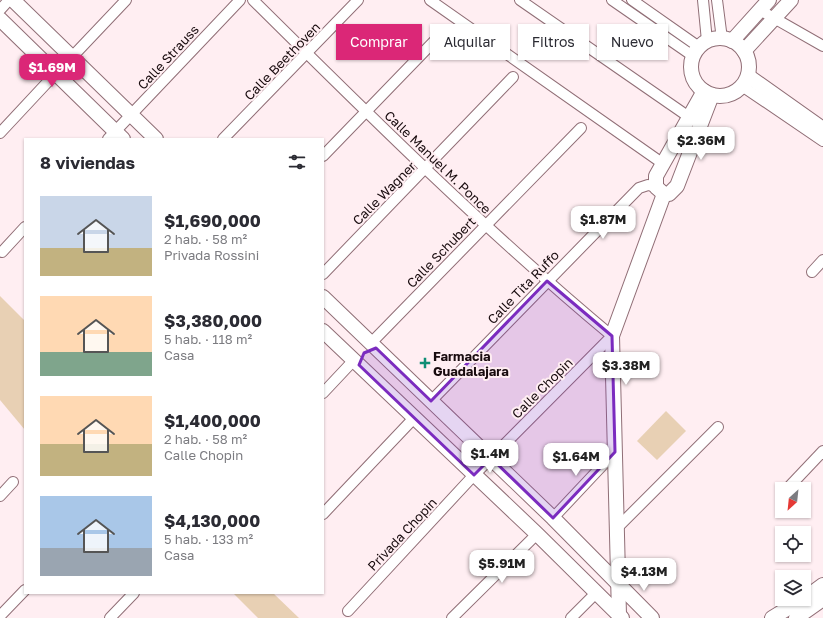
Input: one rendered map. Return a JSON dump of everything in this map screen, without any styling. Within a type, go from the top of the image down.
[{"type":"main road","points":[[13,0],[155,138]]},
{"type":"main road","points":[[744,51],[791,0]]},
{"type":"main road","points":[[727,40],[744,51],[748,59],[745,81],[733,93],[728,95],[723,96],[708,93],[698,86],[691,72],[700,48],[727,40],[765,5]]},
{"type":"main road","points":[[0,19],[56,73],[116,137]]},
{"type":"main road","points":[[745,81],[823,129]]},
{"type":"main road","points":[[660,190],[669,194],[677,186],[708,93]]},
{"type":"main road","points":[[620,617],[615,530],[615,452],[612,336],[660,190],[656,176],[689,117],[708,93]]},
{"type":"main road","points":[[324,298],[553,518],[652,618]]},
{"type":"main road","points":[[324,332],[537,534],[620,617]]},
{"type":"main road","points":[[357,362],[373,345]]},
{"type":"main road","points":[[811,594],[823,585]]},
{"type":"main road","points":[[796,618],[823,599]]},
{"type":"main road","points":[[772,618],[792,606]]},
{"type":"street","points":[[0,10],[9,0]]},
{"type":"street","points":[[72,56],[126,0]]},
{"type":"street","name":"Calle Strauss","points":[[116,137],[131,115],[240,0]]},
{"type":"street","name":"Calle Manuel M. Ponce","points":[[253,0],[485,226],[612,336]]},
{"type":"street","name":"Calle Beethoven","points":[[224,138],[358,0]]},
{"type":"street","points":[[430,0],[662,163]]},
{"type":"street","points":[[520,0],[689,117]]},
{"type":"street","points":[[612,0],[700,48]]},
{"type":"street","points":[[632,0],[700,48]]},
{"type":"street","points":[[700,48],[703,0]]},
{"type":"street","points":[[717,0],[727,40]]},
{"type":"street","points":[[765,5],[774,19],[823,46]]},
{"type":"street","points":[[324,155],[430,45]]},
{"type":"street","points":[[0,133],[56,73]]},
{"type":"street","name":"Calle Wagner","points":[[324,273],[427,168],[513,77]]},
{"type":"street","points":[[745,81],[823,141]]},
{"type":"street","name":"Calle Schubert","points":[[373,345],[485,226],[581,128]]},
{"type":"street","name":"Calle Tita Ruffo","points":[[431,401],[638,188],[648,185],[660,190]]},
{"type":"street","points":[[2,252],[24,228]]},
{"type":"street","points":[[812,272],[823,260]]},
{"type":"street","name":"Calle Chopin","points":[[474,475],[612,336]]},
{"type":"street","points":[[324,392],[357,362]]},
{"type":"street","points":[[324,513],[414,418]]},
{"type":"street","points":[[615,530],[718,427]]},
{"type":"street","points":[[794,482],[823,451]]},
{"type":"street","points":[[553,518],[615,452]]},
{"type":"street","name":"Privada Chopin","points":[[348,611],[474,475]]},
{"type":"street","points":[[0,496],[13,482]]},
{"type":"street","points":[[452,618],[537,534]]},
{"type":"street","points":[[0,616],[24,591]]},
{"type":"street","points":[[571,618],[596,593]]},
{"type":"street","points":[[110,618],[133,594]]},
{"type":"highlighted area","points":[[547,281],[612,336],[615,452],[553,518],[491,458],[474,475],[359,365],[364,353],[376,348],[431,401]]},
{"type":"shaded area","points":[[0,296],[24,320],[24,429],[0,400]]},
{"type":"shaded area","points":[[666,411],[686,431],[657,460],[637,441]]},
{"type":"shaded area","points":[[234,594],[274,594],[299,618],[258,618]]},
{"type":"place","name":"Farmacia Guadalajara","points":[[425,363]]}]
